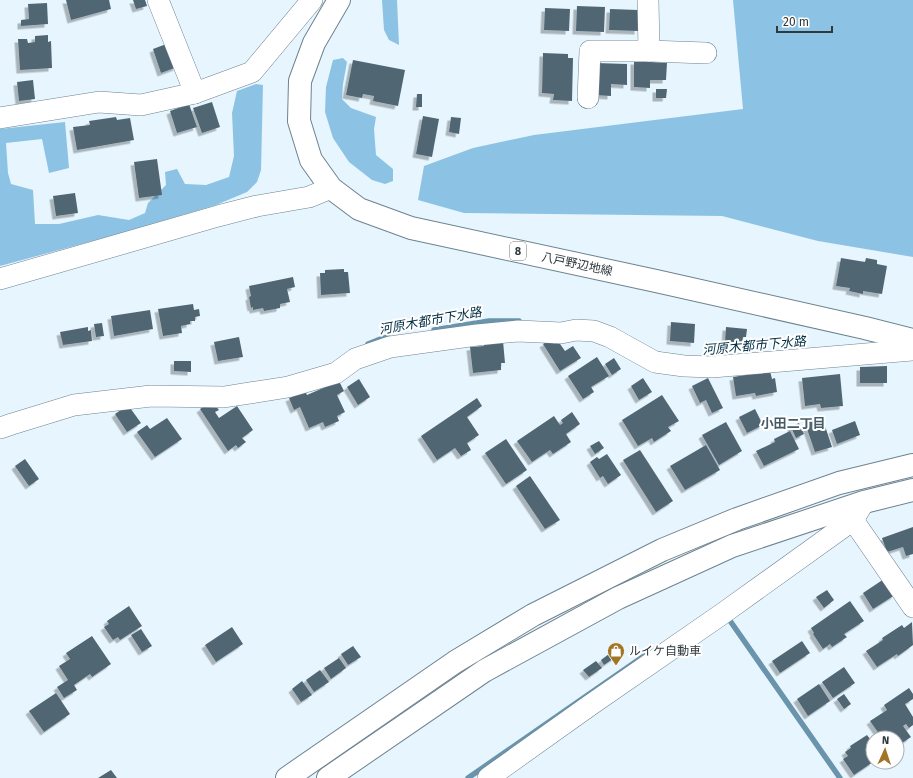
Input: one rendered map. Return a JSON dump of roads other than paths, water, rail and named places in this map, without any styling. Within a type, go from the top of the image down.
[{"type":"street","points":[[158,0],[195,93]]},
{"type":"street","points":[[0,118],[99,102],[141,105],[195,93],[252,72],[312,0]]},
{"type":"street","name":"八戸野辺地線","points":[[339,0],[314,43],[300,81],[299,121],[311,160],[331,188],[359,209],[412,228],[656,281],[913,340]]},
{"type":"street","points":[[648,0],[649,51]]},
{"type":"street","points":[[588,98],[590,51],[706,52]]},
{"type":"street","points":[[0,279],[218,216],[257,206],[309,197],[331,188]]},
{"type":"street","points":[[0,428],[74,405],[151,396],[224,397],[288,387],[336,373],[355,359],[390,347],[484,334],[518,332],[561,333],[576,330],[594,331],[610,337],[655,362],[684,366],[712,367],[913,350]]},
{"type":"street","points":[[287,778],[455,662],[533,616],[656,554],[737,519],[839,483],[913,465]]},
{"type":"street","points":[[328,778],[484,671],[618,598],[732,546],[864,502],[913,490]]},
{"type":"street","points":[[488,778],[853,520],[864,502]]},
{"type":"street","points":[[853,520],[913,607]]},
{"type":"waterway","name":"河原木都市下水路","points":[[434,330],[489,321],[519,321]]},
{"type":"waterway","name":"河原木都市下水路","points":[[368,344],[388,337]]},
{"type":"waterway","points":[[726,615],[840,778]]},
{"type":"waterway","points":[[468,778],[644,656]]},
{"type":"place","name":"ルイケ自動車","points":[[616,666]]},
{"type":"district","name":"小田二丁目","points":[[793,423]]}]
